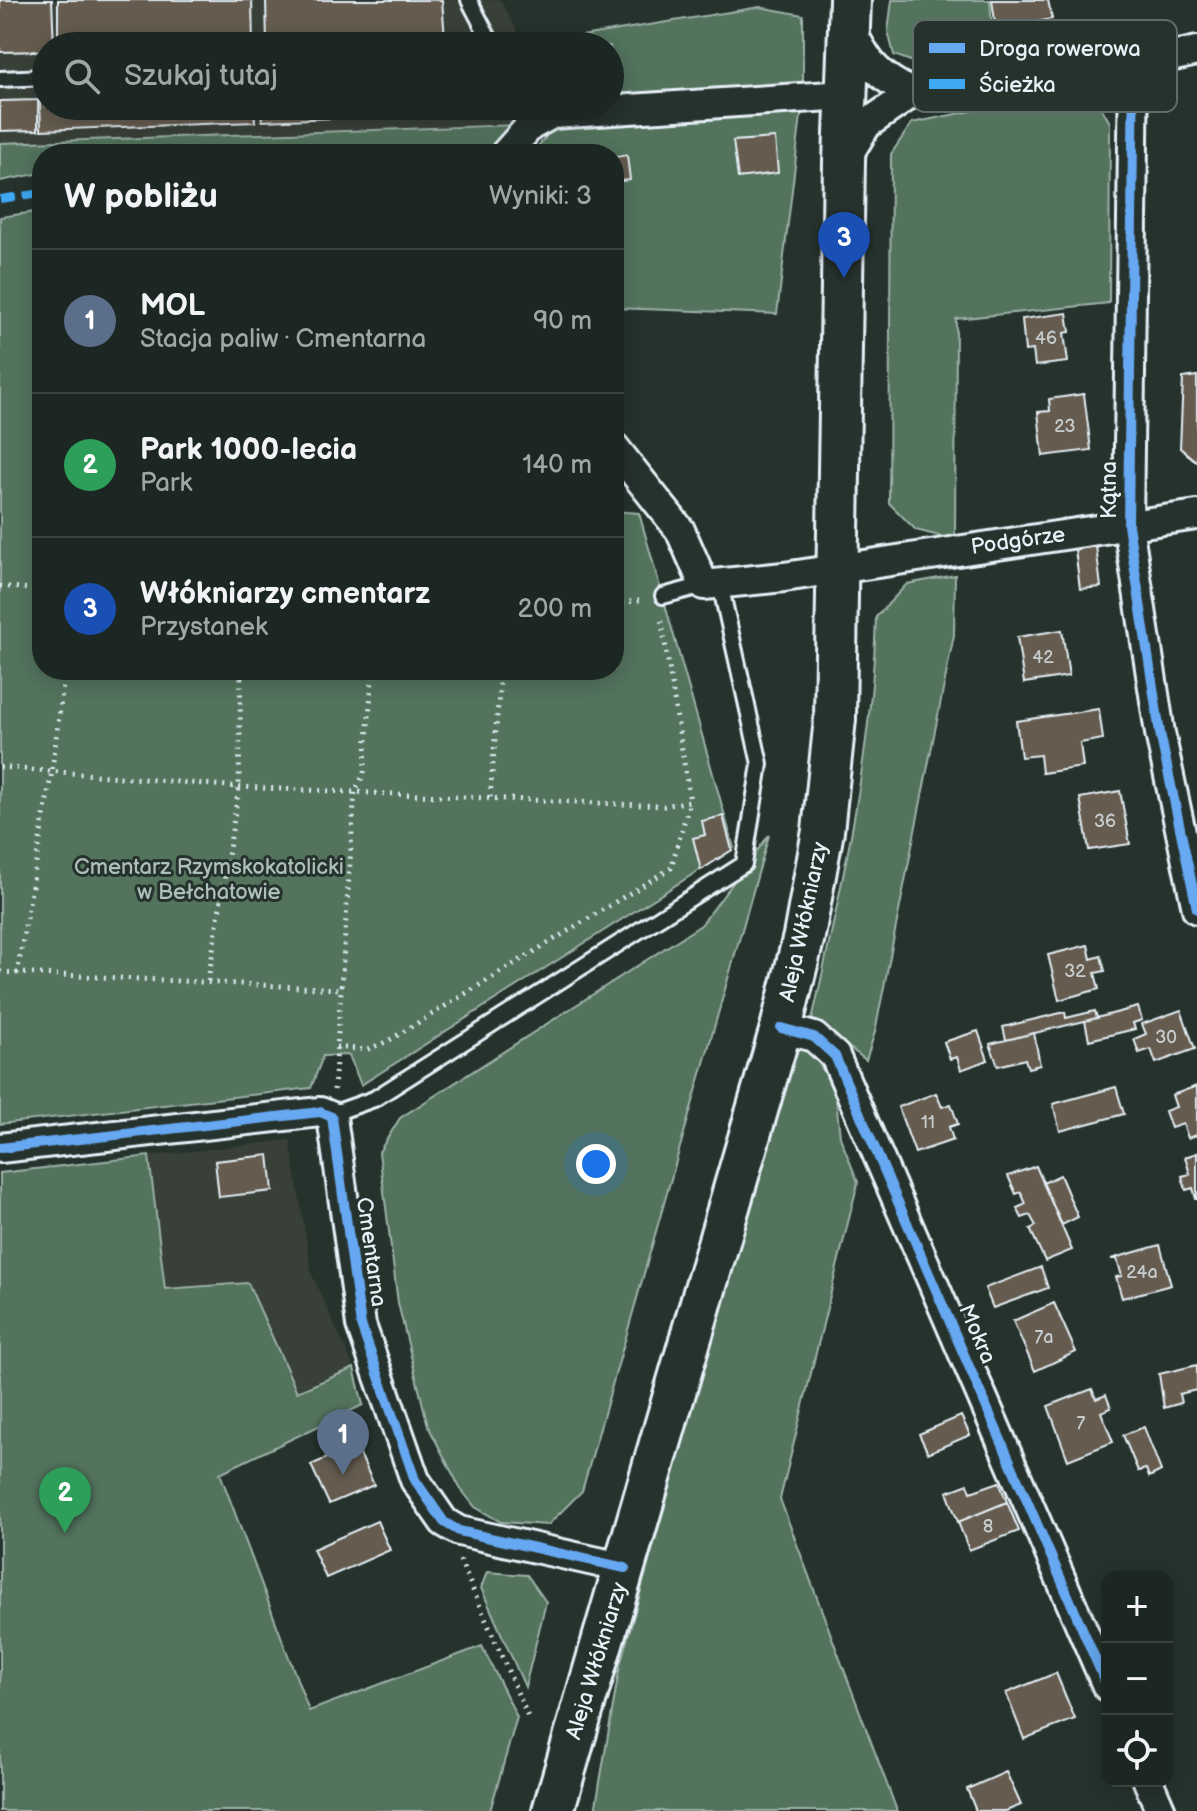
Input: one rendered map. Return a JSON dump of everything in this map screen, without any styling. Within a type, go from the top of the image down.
[{"type":"main road","name":"Aleja Włókniarzy","points":[[553,1811],[781,1028],[804,936],[823,831],[835,719],[849,12]]},
{"type":"street","points":[[844,161],[867,124],[912,93],[886,80],[869,66],[849,12]]},
{"type":"street","points":[[1177,55],[1197,51]]},
{"type":"street","points":[[624,107],[846,95]]},
{"type":"street","name":"Kątna","points":[[1133,112],[1128,525],[1160,733],[1197,909]]},
{"type":"street","points":[[514,144],[533,120]]},
{"type":"street","points":[[624,460],[680,530],[712,584]]},
{"type":"street","name":"Podgórze","points":[[712,584],[1197,515]]},
{"type":"street","name":"Mokra","points":[[781,1028],[814,1037],[835,1056],[1101,1672]]},
{"type":"street","points":[[0,1148],[320,1112],[332,1117]]},
{"type":"street","name":"Cmentarna","points":[[332,1117],[361,1325],[415,1480],[444,1522]]},
{"type":"street","points":[[444,1522],[474,1535],[625,1568]]},
{"type":"street","points":[[1151,1787],[1161,1811]]},
{"type":"lane","points":[[469,0],[486,32]]},
{"type":"lane","points":[[0,79],[32,78]]},
{"type":"lane","points":[[332,1117],[374,1099],[744,864],[760,764],[712,584],[660,596]]},
{"type":"path","points":[[0,586],[32,589]]},
{"type":"path","points":[[336,1047],[366,1050],[388,1041],[671,868],[690,801],[660,596],[624,603]]},
{"type":"path","points":[[17,974],[52,770],[64,680]]},
{"type":"path","points":[[208,981],[239,787],[241,680]]},
{"type":"path","points":[[332,1117],[355,791],[364,774],[372,680]]},
{"type":"path","points":[[490,797],[500,680]]},
{"type":"path","points":[[0,767],[239,787],[664,806],[690,801]]},
{"type":"path","points":[[0,972],[340,989]]},
{"type":"path","points":[[444,1522],[528,1717]]},
{"type":"shaded area","points":[[0,0],[500,0],[518,32],[32,32],[32,120],[518,120],[517,125],[0,143]]},
{"type":"shaded area","points":[[290,1140],[312,1275],[354,1368],[297,1392],[248,1283],[165,1289],[149,1156]]},
{"type":"green space","points":[[892,0],[990,0],[991,20],[913,20],[913,62],[894,55],[888,31]]},
{"type":"green space","points":[[760,7],[803,15],[803,99],[777,314],[624,308],[624,144],[540,144],[546,137],[543,120],[624,120],[624,32],[606,32]]},
{"type":"green space","points":[[966,112],[1104,112],[1110,123],[1109,303],[956,319],[955,540],[916,530],[889,503],[891,154],[912,123]]},
{"type":"green space","points":[[517,125],[499,144],[32,144],[32,175],[0,181],[0,143]]},
{"type":"green space","name":"Cmentarz Rzymskokatolicki w Bełchatowie","points":[[32,212],[32,680],[624,680],[624,512],[639,513],[734,848],[361,1085],[349,1055],[323,1056],[311,1088],[0,1124],[0,217]]},
{"type":"green space","points":[[955,575],[954,635],[875,1032],[866,1060],[812,1020],[862,770],[876,617],[907,584]]},
{"type":"green space","points":[[769,835],[582,1491],[548,1525],[501,1522],[475,1507],[460,1488],[428,1426],[398,1303],[379,1152],[400,1118],[701,925]]},
{"type":"green space","points":[[798,1032],[835,1088],[840,1137],[858,1182],[780,1499],[897,1811],[595,1811],[620,1665]]},
{"type":"green space","points":[[149,1156],[165,1289],[248,1283],[297,1392],[354,1368],[363,1405],[220,1473],[309,1711],[482,1646],[517,1717],[490,1811],[0,1811],[0,1173]]},
{"type":"green space","points":[[487,1572],[527,1575],[546,1602],[525,1687],[481,1588]]},
{"type":"building","points":[[0,0],[52,0],[53,32],[32,32],[32,51],[0,52]]},
{"type":"building","points":[[58,0],[252,0],[253,32],[58,32]]},
{"type":"building","points":[[266,0],[442,0],[445,32],[267,32]]},
{"type":"building","points":[[992,0],[1048,0],[1052,19],[1047,20],[995,20]]},
{"type":"building","points":[[32,100],[32,120],[38,120],[38,130],[0,131],[0,101]]},
{"type":"building","points":[[41,120],[255,122],[41,130]]},
{"type":"building","points":[[775,138],[778,173],[738,178],[733,141]]},
{"type":"building","points":[[624,155],[627,155],[630,180],[624,181]]},
{"type":"building","points":[[1067,313],[1070,332],[1064,333],[1068,362],[1035,366],[1033,350],[1025,351],[1022,319]]},
{"type":"building","points":[[1197,376],[1197,462],[1180,448],[1183,378]]},
{"type":"building","points":[[1084,394],[1091,450],[1043,456],[1038,412],[1050,411],[1049,399]]},
{"type":"building","points":[[1096,546],[1101,587],[1080,589],[1075,549]]},
{"type":"building","points":[[1062,630],[1069,676],[1024,683],[1017,637]]},
{"type":"building","points":[[1099,709],[1103,739],[1080,743],[1083,767],[1042,773],[1040,755],[1021,757],[1016,721]]},
{"type":"building","points":[[1120,791],[1130,844],[1089,850],[1080,798]]},
{"type":"building","points":[[723,816],[732,850],[701,870],[693,838],[705,835],[702,821]]},
{"type":"building","points":[[1088,945],[1091,959],[1101,956],[1105,971],[1095,973],[1099,989],[1059,1000],[1048,955]]},
{"type":"building","points":[[1138,1007],[1142,1020],[1133,1023],[1135,1029],[1089,1040],[1085,1021]]},
{"type":"building","points":[[1181,1010],[1195,1049],[1156,1063],[1151,1049],[1139,1053],[1134,1039],[1146,1034],[1142,1024]]},
{"type":"building","points":[[1095,1011],[1097,1018],[1006,1040],[1003,1027],[1065,1012],[1066,1018]]},
{"type":"building","points":[[978,1031],[988,1060],[961,1070],[957,1057],[950,1059],[944,1042]]},
{"type":"building","points":[[1034,1033],[1040,1065],[1028,1068],[1025,1059],[998,1066],[990,1044]]},
{"type":"building","points":[[1197,1086],[1197,1135],[1188,1138],[1183,1124],[1171,1128],[1165,1111],[1176,1107],[1172,1095]]},
{"type":"building","points":[[1116,1087],[1124,1114],[1060,1131],[1053,1104]]},
{"type":"building","points":[[936,1093],[942,1107],[951,1104],[958,1124],[949,1127],[953,1140],[915,1153],[898,1107]]},
{"type":"building","points":[[1197,1153],[1196,1199],[1193,1188],[1186,1190],[1182,1176],[1190,1174],[1185,1157]]},
{"type":"building","points":[[269,1155],[273,1191],[219,1197],[215,1161]]},
{"type":"building","points":[[1036,1166],[1072,1250],[1045,1261],[1030,1229],[1036,1226],[1030,1215],[1022,1218],[1017,1208],[1026,1204],[1021,1192],[1016,1194],[1008,1176]]},
{"type":"building","points":[[1060,1175],[1078,1217],[1062,1225],[1043,1183]]},
{"type":"building","points":[[1160,1245],[1171,1285],[1122,1298],[1116,1277],[1122,1276],[1117,1259],[1111,1259]]},
{"type":"building","points":[[1041,1267],[1048,1288],[993,1308],[985,1288]]},
{"type":"building","points":[[1054,1303],[1076,1352],[1035,1371],[1013,1321]]},
{"type":"building","points":[[1197,1365],[1197,1390],[1179,1394],[1181,1403],[1164,1408],[1159,1374]]},
{"type":"building","points":[[1092,1389],[1096,1399],[1106,1395],[1111,1408],[1101,1412],[1113,1442],[1068,1460],[1048,1406]]},
{"type":"building","points":[[961,1416],[970,1435],[928,1453],[919,1434]]},
{"type":"building","points":[[1144,1427],[1161,1471],[1149,1477],[1146,1469],[1138,1471],[1123,1435]]},
{"type":"building","points":[[356,1445],[374,1485],[329,1504],[311,1465]]},
{"type":"building","points":[[999,1482],[1007,1502],[958,1522],[947,1492],[968,1484],[971,1492]]},
{"type":"building","points":[[1007,1502],[1019,1531],[969,1550],[958,1522]]},
{"type":"building","points":[[377,1521],[390,1550],[326,1578],[313,1549]]},
{"type":"building","points":[[1056,1673],[1075,1719],[1024,1739],[1006,1693]]},
{"type":"building","points":[[1006,1772],[1021,1805],[1006,1811],[976,1811],[967,1789]]},
{"type":"marked path","points":[[0,199],[32,194]]},
{"type":"cycle path","points":[[1133,112],[1128,525],[1160,733],[1197,909]]},
{"type":"cycle path","points":[[781,1028],[814,1037],[835,1056],[1101,1672]]},
{"type":"cycle path","points":[[0,1148],[320,1112],[332,1117],[361,1325],[415,1480],[444,1522],[459,1531],[625,1568]]},
{"type":"place","name":"Włókniarzy cmentarz","points":[[844,278]]},
{"type":"place","name":"MOL","points":[[343,1475]]},
{"type":"place","name":"Park 1000-lecia","points":[[65,1533]]}]
